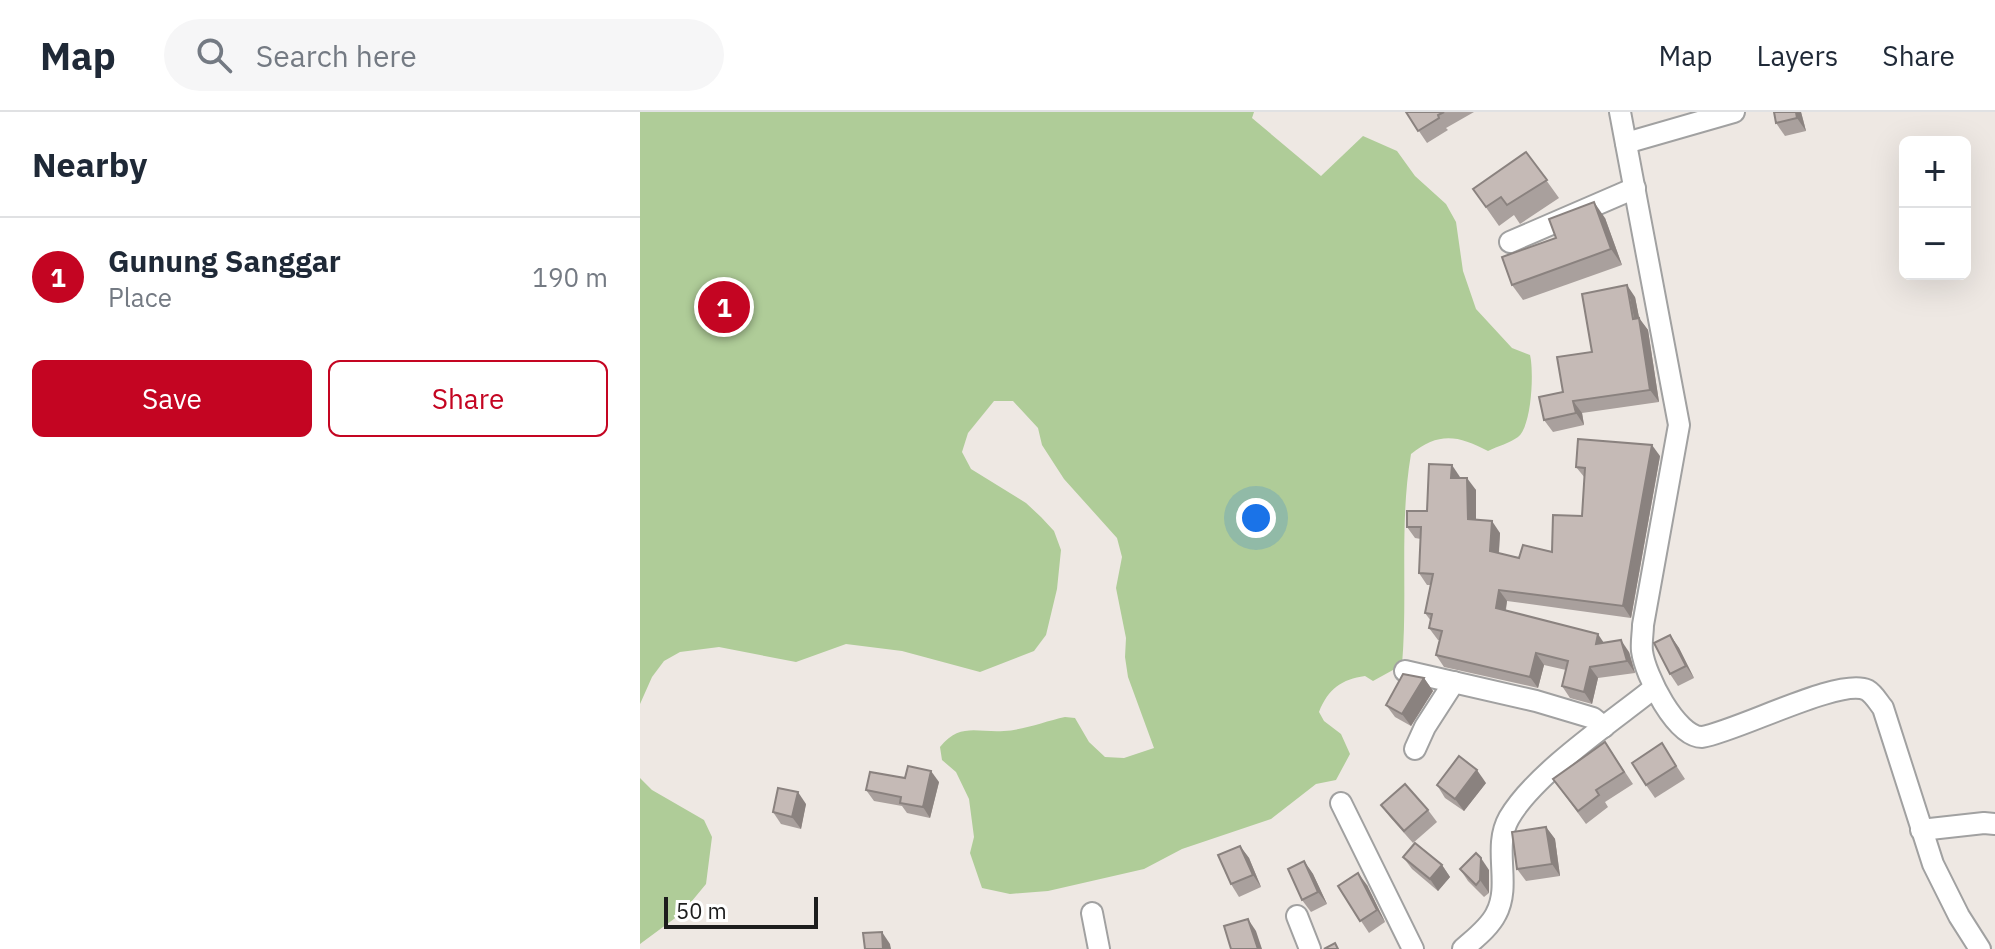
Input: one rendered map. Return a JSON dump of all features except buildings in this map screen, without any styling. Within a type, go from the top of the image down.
[{"type":"street","points":[[1620,112],[1679,425],[1643,625],[1642,650],[1654,688],[1685,732],[1695,737],[1780,712],[1828,691],[1868,690],[1883,708],[1933,864],[1980,949]]},
{"type":"street","points":[[1626,143],[1734,112]]},
{"type":"street","points":[[1510,242],[1635,188]]},
{"type":"street","points":[[1405,671],[1536,701],[1593,718],[1604,727]]},
{"type":"street","points":[[1415,749],[1425,727],[1454,682]]},
{"type":"street","points":[[1463,949],[1487,927],[1502,900],[1503,844],[1508,819],[1527,794],[1654,688]]},
{"type":"street","points":[[1341,803],[1413,949]]},
{"type":"street","points":[[1921,830],[1995,824]]},
{"type":"street","points":[[1092,913],[1099,949]]},
{"type":"street","points":[[1297,916],[1310,949]]},
{"type":"green space","points":[[640,112],[1254,112],[1252,118],[1321,176],[1363,136],[1397,151],[1415,176],[1446,204],[1456,222],[1463,271],[1476,309],[1512,348],[1530,355],[1531,398],[1523,431],[1511,441],[1488,451],[1458,439],[1439,439],[1411,454],[1405,507],[1402,665],[1373,681],[1365,676],[1349,680],[1331,691],[1323,704],[1319,712],[1324,721],[1341,734],[1350,754],[1336,780],[1316,784],[1271,819],[1182,849],[1144,869],[1048,891],[1010,894],[982,888],[970,853],[974,837],[969,799],[956,772],[942,760],[940,747],[947,739],[962,731],[1012,730],[1065,717],[1075,718],[1089,742],[1105,757],[1124,758],[1154,748],[1128,677],[1126,638],[1116,588],[1122,557],[1117,538],[1064,479],[1042,445],[1038,428],[1013,401],[994,401],[968,433],[962,452],[971,469],[1026,503],[1041,517],[1054,531],[1061,550],[1057,589],[1046,635],[1034,651],[980,672],[902,651],[846,644],[796,662],[719,647],[680,652],[664,661],[652,677],[640,704]]},
{"type":"green space","points":[[640,778],[652,790],[704,820],[712,837],[706,884],[682,913],[640,944]]},
{"type":"place","name":"Gunung Sanggar","points":[[724,307]]}]
